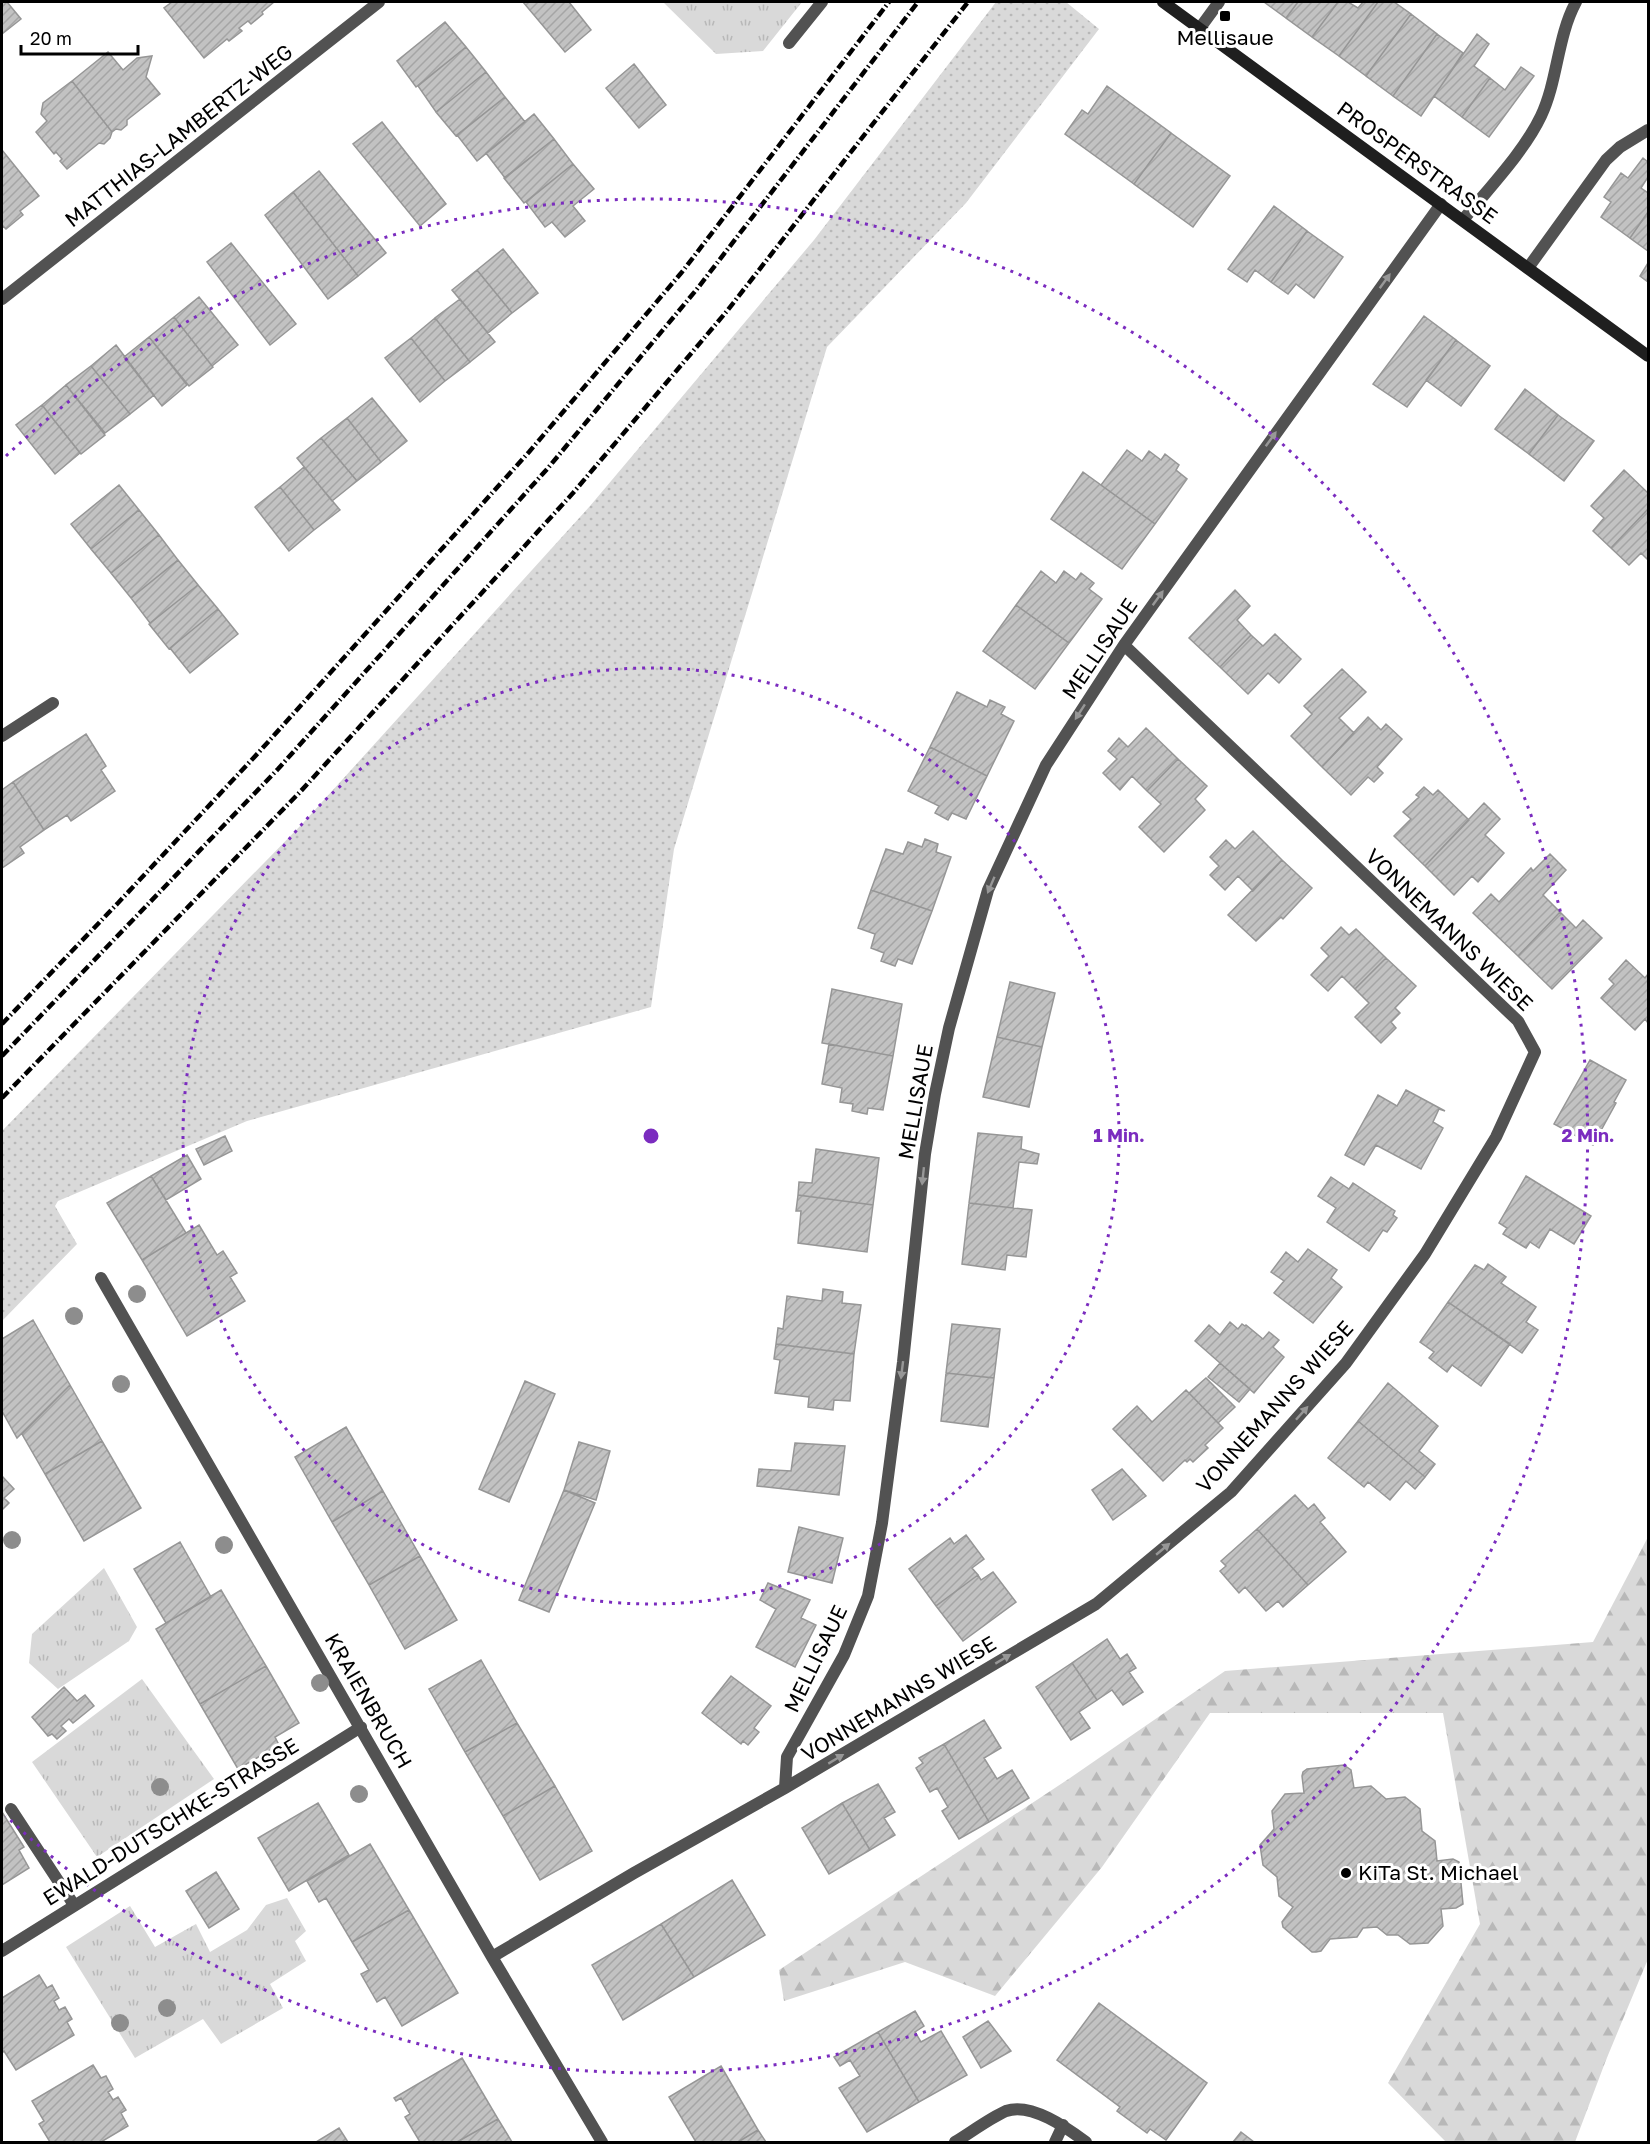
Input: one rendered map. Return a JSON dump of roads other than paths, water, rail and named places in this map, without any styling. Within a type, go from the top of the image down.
[{"type":"main road","name":"PROSPERSTRASSE","points":[[1163,2],[1648,356]]},
{"type":"street","name":"MATTHIAS-LAMBERTZ-WEG","points":[[2,299],[379,2]]},
{"type":"street","points":[[789,43],[822,2]]},
{"type":"street","points":[[1200,28],[1219,2]]},
{"type":"street","points":[[1463,220],[1522,146],[1541,116],[1567,19],[1576,2]]},
{"type":"street","points":[[1528,268],[1606,160],[1620,147],[1648,130]]},
{"type":"street","name":"MELLISAUE","points":[[785,1788],[787,1758],[844,1655],[868,1596],[882,1523],[903,1362],[925,1154],[935,1094],[949,1028],[988,890],[1046,765],[1124,645],[1440,204]]},
{"type":"street","name":"VONNEMANNS WIESE","points":[[785,1788],[1096,1604],[1232,1492],[1346,1363],[1425,1254],[1496,1137],[1535,1052],[1518,1021],[1124,645]]},
{"type":"street","points":[[2,736],[53,703]]},
{"type":"street","name":"KRAIENBRUCH","points":[[100,1278],[492,1957],[602,2142]]},
{"type":"street","name":"EWALD-DUTSCHKE-STRASSE","points":[[2,1951],[361,1727]]},
{"type":"street","points":[[492,1957],[634,1873],[785,1788]]},
{"type":"street","points":[[11,1809],[74,1905]]},
{"type":"street","points":[[954,2142],[1008,2110],[1034,2111],[1063,2125],[1086,2142]]},
{"type":"street","points":[[1055,2142],[1063,2125]]},
{"type":"railway","points":[[2,1024],[259,752],[529,452],[682,272],[889,2]]},
{"type":"railway","points":[[2,1056],[278,769],[548,468],[697,289],[918,2]]},
{"type":"railway","points":[[2,1098],[300,792],[573,493],[727,311],[968,2]]},
{"type":"place","name":"Mellisaue","points":[[1225,16]]},
{"type":"place","name":"KiTa St. Michael","points":[[1346,1873]]}]
